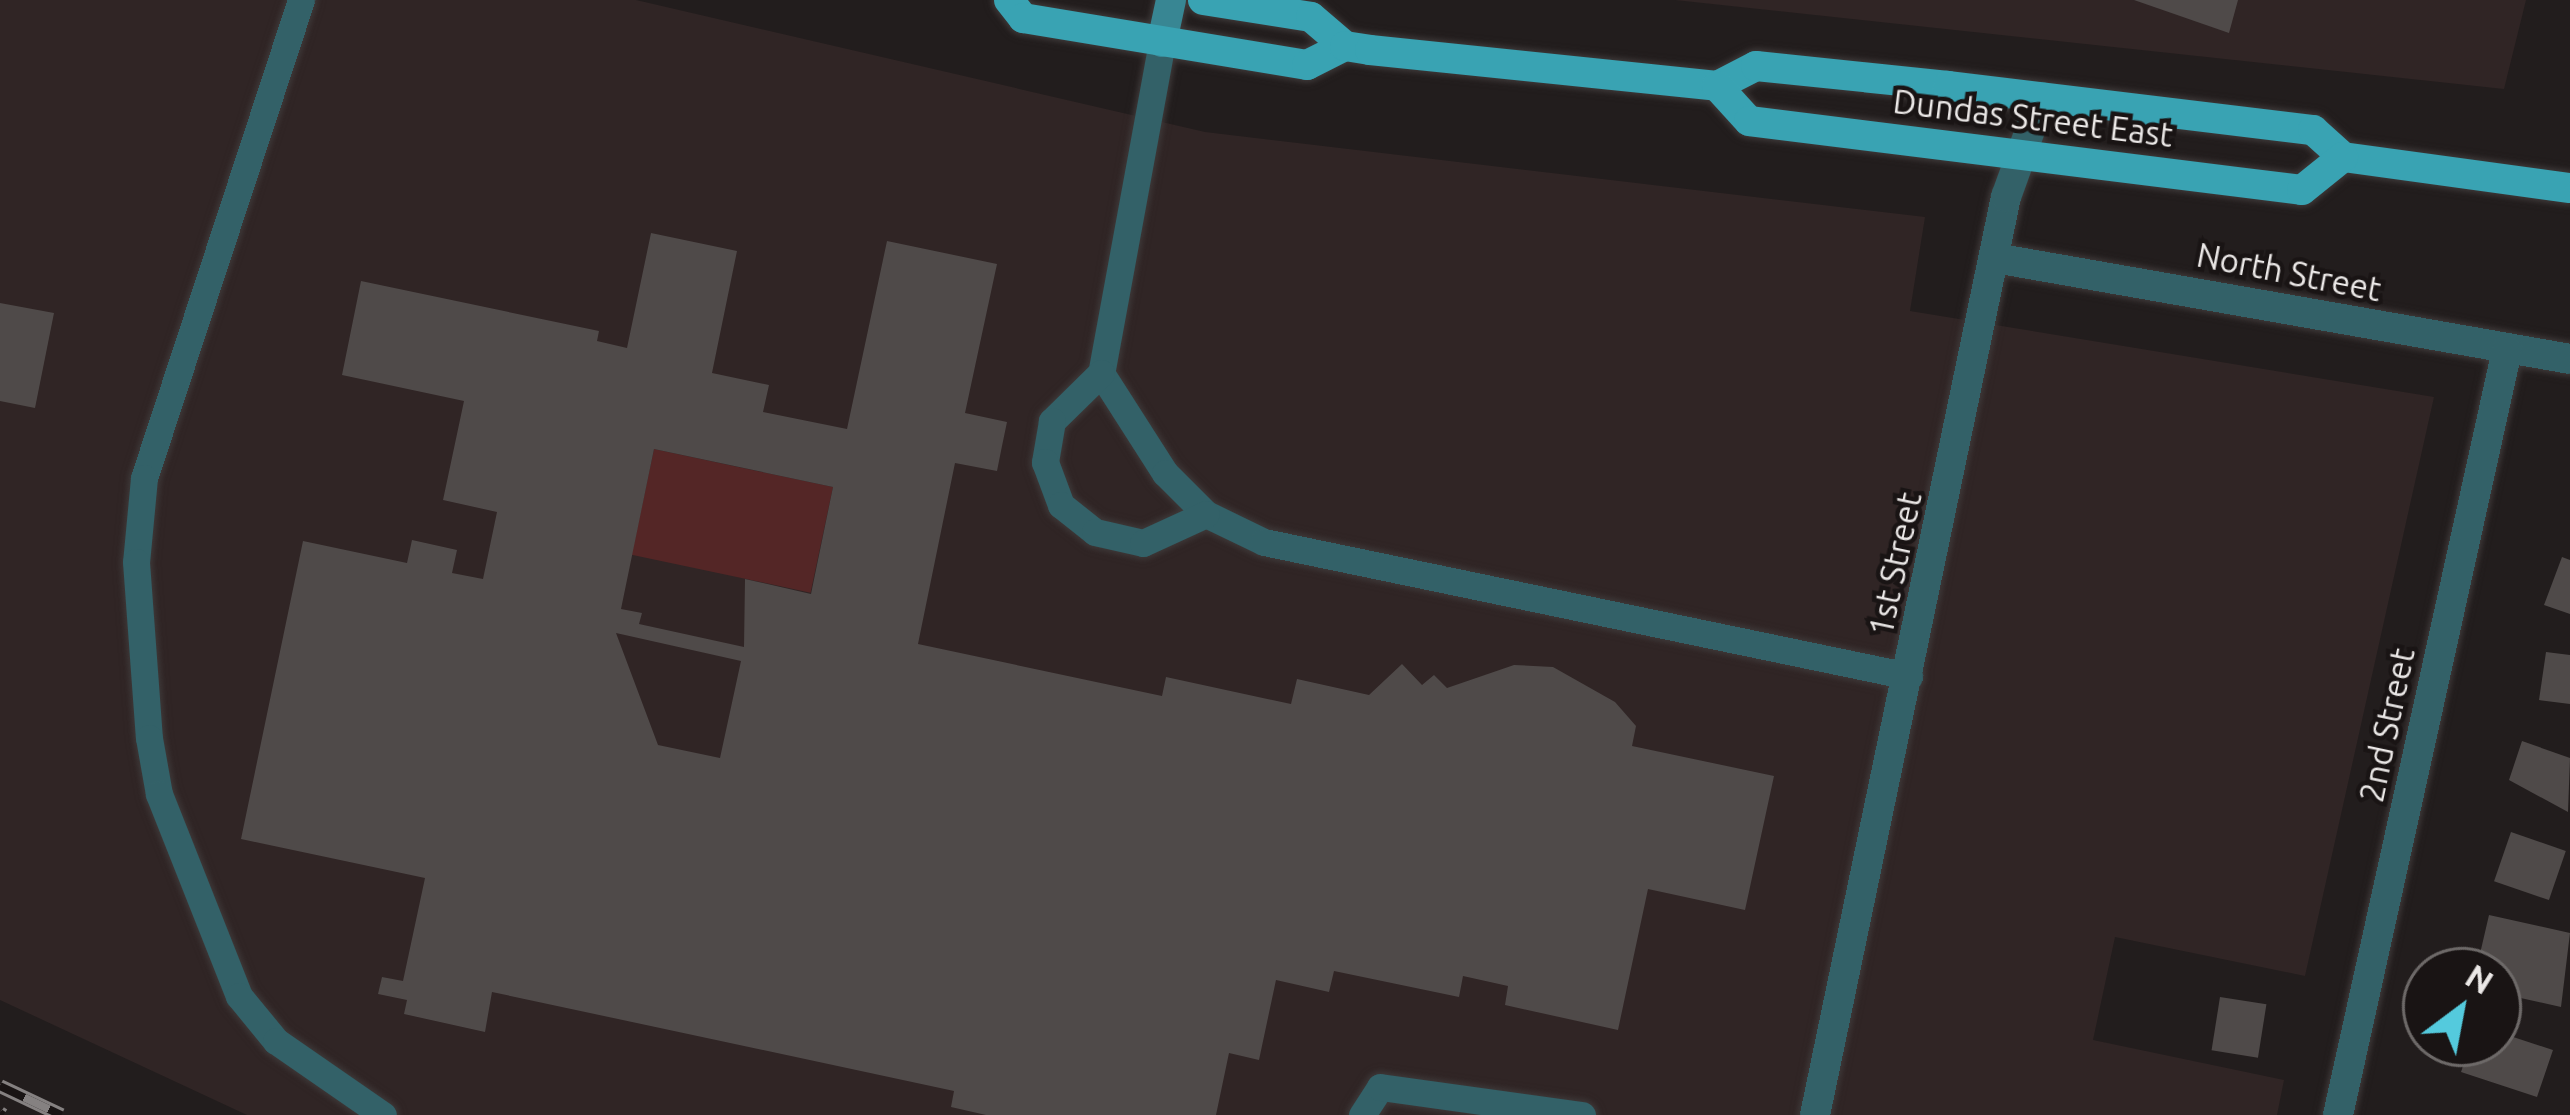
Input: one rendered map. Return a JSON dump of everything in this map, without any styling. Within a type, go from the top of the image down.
[{"type":"main road","name":"Dundas Street East","points":[[1009,0],[1023,18],[1307,65],[1345,46],[1717,86],[1756,66],[2313,130],[2343,157],[2570,188]]},
{"type":"main road","name":"Dundas Street East","points":[[1203,0],[1311,16],[1345,46]]},
{"type":"main road","name":"Dundas Street East","points":[[1717,86],[1749,121],[2302,190],[2343,157]]},
{"type":"street","points":[[1162,42],[1171,0]]},
{"type":"street","name":"1st Street","points":[[1815,1115],[1995,258],[2022,152],[2042,97]]},
{"type":"street","name":"North Street","points":[[1995,258],[2570,359]]},
{"type":"street","name":"2nd Street","points":[[2338,1115],[2507,350]]},
{"type":"lane","points":[[301,0],[144,478],[146,694],[159,794],[239,996],[276,1041],[383,1115]]},
{"type":"lane","points":[[1162,42],[1101,373],[1052,421],[1045,462],[1061,505],[1095,532],[1143,543],[1206,514]]},
{"type":"lane","points":[[1101,373],[1165,473],[1206,514],[1264,542],[1909,676]]},
{"type":"lane","points":[[1363,1115],[1380,1087],[1582,1115]]},
{"type":"shaded area","points":[[0,0],[636,0],[1205,132],[1925,217],[1910,311],[2434,397],[2305,976],[2115,937],[2093,1040],[2284,1080],[2277,1115],[247,1115],[0,1000]]},
{"type":"shaded area","points":[[1675,0],[2526,0],[2504,89]]},
{"type":"shaded area","points":[[654,449],[833,487],[811,593],[632,555]]},
{"type":"building","points":[[2134,0],[2238,0],[2229,33]]},
{"type":"building","points":[[651,233],[737,251],[712,373],[769,385],[763,412],[847,429],[887,241],[997,264],[965,413],[1007,422],[997,471],[955,463],[918,644],[1162,696],[1166,677],[1291,704],[1297,679],[1369,695],[1402,664],[1422,685],[1434,675],[1447,688],[1514,665],[1553,667],[1615,702],[1636,726],[1632,746],[1774,776],[1745,910],[1648,889],[1618,1030],[1505,1005],[1508,986],[1463,976],[1459,997],[1334,971],[1329,992],[1276,980],[1259,1060],[1229,1053],[1216,1115],[986,1115],[951,1107],[954,1091],[492,992],[485,1032],[404,1014],[407,1000],[378,994],[382,977],[403,981],[425,878],[241,839],[303,541],[407,563],[412,540],[457,550],[452,573],[483,579],[497,512],[443,500],[464,401],[342,375],[361,281],[599,331],[597,341],[627,348]],"holes":[[[654,449],[833,487],[811,594],[745,579],[744,647],[639,624],[642,613],[621,609]],[[616,633],[741,661],[720,758],[658,745]]]},
{"type":"building","points":[[0,303],[54,313],[35,408],[0,401]]},
{"type":"building","points":[[2562,557],[2570,560],[2570,614],[2544,605]]},
{"type":"building","points":[[2546,652],[2570,655],[2570,704],[2539,700]]},
{"type":"building","points":[[2522,741],[2570,758],[2568,812],[2509,780]]},
{"type":"building","points":[[2511,832],[2566,851],[2549,900],[2494,881]]},
{"type":"building","points":[[2489,915],[2570,933],[2561,1007],[2522,998],[2522,947],[2482,947]]},
{"type":"building","points":[[2220,997],[2266,1004],[2258,1058],[2212,1050]]},
{"type":"building","points":[[2522,1040],[2553,1050],[2537,1097],[2461,1072],[2463,1067],[2522,1067]]},
{"type":"railway","points":[[0,1086],[61,1115]]}]
